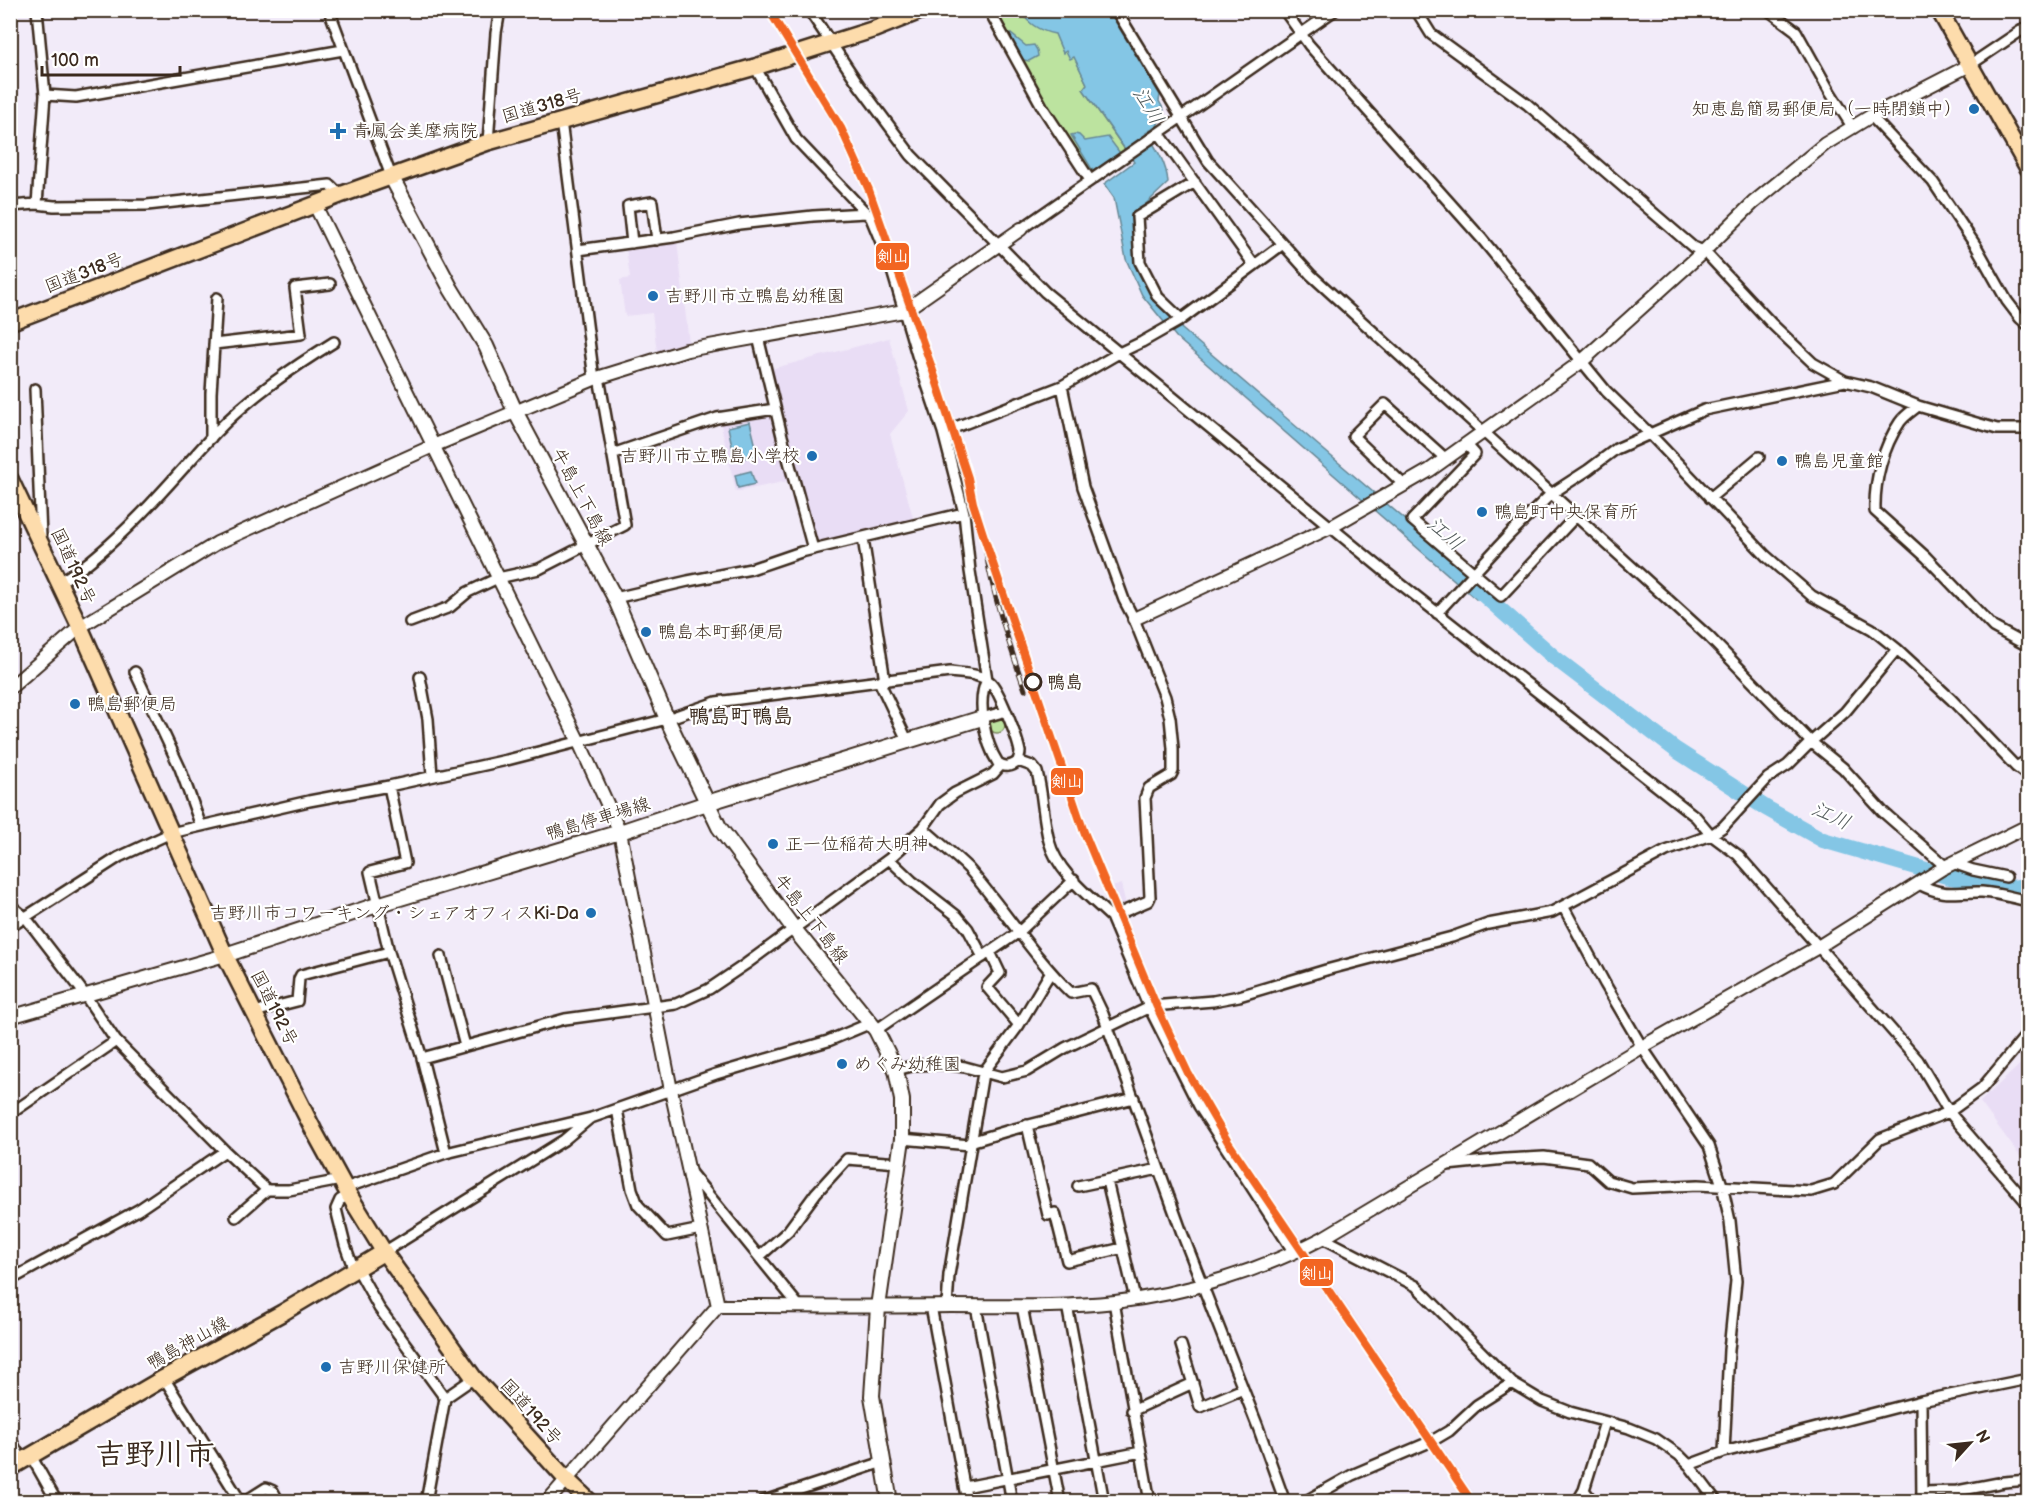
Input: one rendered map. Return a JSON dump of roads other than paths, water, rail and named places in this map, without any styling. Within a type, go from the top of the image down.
[{"type":"main road","name":"国道318号","points":[[10,322],[340,195],[488,142],[755,67],[830,44],[923,10]]},
{"type":"main road","points":[[1939,10],[2028,168]]},
{"type":"main road","name":"牛島上下島線","points":[[391,176],[451,289],[486,346],[515,411],[615,598],[667,719],[719,827],[794,929],[874,1027],[896,1070],[902,1100],[902,1139],[878,1307],[872,1396],[890,1502]]},
{"type":"main road","name":"国道192号","points":[[10,479],[80,627],[225,956],[345,1188],[384,1252],[474,1378],[566,1479],[590,1502]]},
{"type":"main road","name":"鴨島停車場線","points":[[225,956],[377,905],[620,832],[982,718]]},
{"type":"main road","name":"鴨島神山線","points":[[21,1462],[384,1252]]},
{"type":"street","points":[[37,10],[45,95],[37,204]]},
{"type":"street","points":[[330,10],[391,176]]},
{"type":"street","points":[[488,142],[496,33],[500,10]]},
{"type":"street","points":[[809,10],[830,44],[911,155],[1045,292],[1437,613],[1664,791],[1696,817],[1711,835],[1738,855],[1918,1060],[1949,1112],[2028,1204]]},
{"type":"street","points":[[989,10],[1043,108],[1090,180]]},
{"type":"street","points":[[1116,10],[1180,118],[1208,160],[1311,275],[1707,636],[1811,741],[1844,768],[1882,811],[1947,866],[2006,878]]},
{"type":"street","points":[[1284,10],[1301,35],[1482,239],[1606,391],[1766,556],[1812,596],[1872,629],[1897,649],[1951,699],[2016,767],[2028,776]]},
{"type":"street","points":[[10,688],[80,627],[217,543],[515,411],[596,378],[687,350],[904,311],[1335,10]]},
{"type":"street","points":[[1416,10],[1431,34],[1527,104],[1693,247],[1704,251],[1772,324],[1814,363],[1845,381],[1871,387],[1918,406],[1997,429],[2028,429]]},
{"type":"street","points":[[1768,10],[1796,31],[1853,128]]},
{"type":"street","points":[[1134,619],[1331,527],[1446,459],[1581,362],[1704,251],[1753,203],[1826,144],[1871,116],[1970,65],[2028,26]]},
{"type":"street","points":[[45,95],[76,98],[344,50]]},
{"type":"street","points":[[10,927],[119,857],[171,833],[579,742],[667,719],[716,702],[950,672],[975,675],[987,680],[993,684],[1006,711],[1020,750],[1018,761],[1010,766],[1001,765],[995,760],[982,718],[984,687],[987,680],[970,571],[964,513],[943,432],[890,264],[871,218],[796,139],[755,67]]},
{"type":"street","points":[[1871,116],[1933,182],[1976,246],[2007,301],[2028,325]]},
{"type":"street","points":[[410,622],[450,607],[468,592],[498,578],[539,569],[625,525],[596,378],[561,121]]},
{"type":"street","points":[[1156,134],[1195,182],[1254,265]]},
{"type":"street","points":[[1180,320],[1158,297],[1140,262],[1137,218],[1195,182]]},
{"type":"street","points":[[10,206],[37,204],[54,206],[147,205],[330,184],[340,195]]},
{"type":"street","points":[[633,243],[628,206],[652,202],[657,240]]},
{"type":"street","points":[[315,205],[579,742],[620,832],[671,1090],[718,1306]]},
{"type":"street","points":[[578,250],[657,240],[739,224],[866,213]]},
{"type":"street","points":[[943,432],[1062,386],[1142,342],[1180,320],[1283,244]]},
{"type":"street","points":[[214,344],[301,334],[295,288],[330,284]]},
{"type":"street","points":[[211,438],[218,298]]},
{"type":"street","points":[[758,337],[813,549]]},
{"type":"street","points":[[58,582],[78,572],[131,525],[156,501],[211,438],[263,390],[334,342]]},
{"type":"street","points":[[1437,613],[1510,534],[1551,494],[1616,448],[1704,410],[1845,381]]},
{"type":"street","points":[[1062,386],[1083,487],[1124,600],[1134,619],[1165,697],[1170,718],[1174,766],[1171,775],[1149,788],[1145,798],[1150,897],[1148,901],[1111,917]]},
{"type":"street","points":[[35,389],[41,544]]},
{"type":"street","points":[[1404,485],[1353,436],[1385,404],[1446,459]]},
{"type":"street","points":[[1918,406],[1901,420],[1886,450],[1874,491],[1875,511],[1926,557],[1993,627],[2028,646]]},
{"type":"street","points":[[612,454],[717,418],[776,409]]},
{"type":"street","points":[[1467,445],[1475,454],[1412,520],[1501,596],[1576,516]]},
{"type":"street","points":[[1710,498],[1759,457]]},
{"type":"street","points":[[615,598],[751,569],[813,549],[964,513]]},
{"type":"street","points":[[863,538],[882,681],[907,740]]},
{"type":"street","points":[[896,1070],[916,1065],[944,1064],[1002,1077],[1027,1071],[1065,1048],[1149,1007],[1239,996],[1326,970],[1452,937],[1488,924],[1552,912],[1666,851],[1711,835],[1724,827],[1768,778],[1788,765],[1811,741],[1845,712],[1897,649]]},
{"type":"street","points":[[135,672],[180,768],[201,826]]},
{"type":"street","points":[[420,677],[428,718],[432,776]]},
{"type":"street","points":[[982,718],[1006,711]]},
{"type":"street","points":[[2016,767],[2028,760]]},
{"type":"street","points":[[1018,761],[1032,766],[1037,772],[1050,844],[1059,862],[1111,917],[1149,1007],[1199,1106],[1293,1251]]},
{"type":"street","points":[[422,1058],[565,1019],[676,1004],[709,988],[889,859],[923,828],[940,804],[955,793],[993,774],[1001,765]]},
{"type":"street","points":[[389,786],[405,863],[370,872],[389,952],[422,1058],[446,1153]]},
{"type":"street","points":[[547,1502],[718,1306],[1066,1305],[1114,1302],[1202,1286],[1323,1238],[1642,1047],[1818,947],[1947,866],[2028,826]]},
{"type":"street","points":[[923,828],[967,867],[1050,973],[1071,993],[1091,989],[1103,1014],[1202,1286],[1285,1502]]},
{"type":"street","points":[[889,859],[912,881],[957,916],[969,929],[1000,973],[987,987],[1019,1025]]},
{"type":"street","points":[[236,1217],[267,1190],[345,1188],[446,1153],[591,1118],[716,1074],[874,1027],[1018,932],[1074,880]]},
{"type":"street","points":[[1921,882],[1933,891],[1948,894],[1984,892],[2028,901]]},
{"type":"street","points":[[10,905],[26,918],[86,996],[116,1041],[267,1190]]},
{"type":"street","points":[[1563,906],[1642,1047],[1709,1146],[1722,1185],[1730,1221],[1736,1281],[1729,1350],[1724,1452]]},
{"type":"street","points":[[254,1012],[297,1000],[301,975],[389,952]]},
{"type":"street","points":[[10,1017],[225,956]]},
{"type":"street","points":[[441,956],[465,1046]]},
{"type":"street","points":[[947,1306],[949,1275],[983,1073],[1019,1025],[1050,973]]},
{"type":"street","points":[[1445,1165],[1544,1157],[1588,1163],[1608,1181],[1632,1188],[1722,1185],[1811,1191],[1834,1184],[1880,1139],[1949,1112],[1982,1088],[2028,1033]]},
{"type":"street","points":[[10,1114],[116,1041]]},
{"type":"street","points":[[902,1139],[970,1143],[1027,1125],[1134,1098]]},
{"type":"street","points":[[617,1109],[632,1189],[638,1205],[667,1236],[701,1229]]},
{"type":"street","points":[[384,1252],[564,1140],[591,1118]]},
{"type":"street","points":[[1027,1125],[1048,1215],[1055,1213],[1067,1261],[1123,1248]]},
{"type":"street","points":[[10,1280],[138,1210],[225,1151]]},
{"type":"street","points":[[759,1257],[788,1232],[816,1193],[847,1159],[899,1162]]},
{"type":"street","points":[[1078,1186],[1159,1169]]},
{"type":"street","points":[[688,1170],[799,1306]]},
{"type":"street","points":[[1107,1180],[1135,1299]]},
{"type":"street","points":[[345,1188],[336,1209],[345,1245],[355,1269],[379,1308],[445,1398]]},
{"type":"street","points":[[1323,1238],[1416,1286],[1512,1383],[1542,1401],[1570,1412],[1629,1428],[1656,1439],[1689,1465],[1717,1502]]},
{"type":"street","points":[[1114,1302],[1150,1502]]},
{"type":"street","points":[[1066,1305],[1104,1502]]},
{"type":"street","points":[[931,1306],[968,1502]]},
{"type":"street","points":[[976,1306],[1012,1502]]},
{"type":"street","points":[[1022,1306],[1060,1502]]},
{"type":"street","points":[[1181,1344],[1200,1407],[1243,1389]]},
{"type":"street","points":[[164,1378],[242,1502],[266,1488],[273,1491],[279,1502]]},
{"type":"street","points":[[426,1502],[445,1398],[474,1378]]},
{"type":"street","points":[[1689,1465],[1724,1452],[1921,1401],[2028,1379]]},
{"type":"street","points":[[1132,1411],[1193,1383]]},
{"type":"street","points":[[1304,1502],[1352,1475],[1432,1441],[1449,1431],[1477,1405],[1512,1383]]},
{"type":"street","points":[[1921,1401],[1922,1497],[2004,1482],[2028,1480]]},
{"type":"street","points":[[1577,1502],[1584,1490],[1605,1422]]},
{"type":"street","points":[[10,1438],[21,1462],[57,1502]]},
{"type":"street","points":[[965,1487],[1141,1452]]},
{"type":"street","points":[[761,1502],[883,1462]]},
{"type":"street","points":[[1584,1490],[1593,1502]]},
{"type":"water","points":[[1021,11],[1109,11],[1160,95],[1159,101],[1164,110],[1157,126],[1146,133],[1163,163],[1168,183],[1132,217],[1138,267],[1152,295],[1182,329],[1489,591],[1476,599],[1177,338],[1142,295],[1126,259],[1114,198],[1104,184],[1134,162],[1083,89],[1087,84],[1074,57],[1070,59],[1066,51],[1063,53],[1055,34],[1035,27]]},
{"type":"water","points":[[1009,34],[1026,46],[1034,45],[1038,56],[1029,61],[1019,59],[1006,36]]},
{"type":"water","points":[[1075,134],[1085,141],[1108,137],[1120,153],[1093,171],[1071,135]]},
{"type":"water","points":[[750,422],[758,455],[735,460],[728,427]]},
{"type":"water","points":[[751,471],[755,484],[738,488],[735,475]]},
{"type":"waterway","name":"江川","points":[[1468,581],[1555,658],[1676,750],[1766,808],[1823,840],[1950,877],[2007,889],[2028,885]]},
{"type":"railway","points":[[983,534],[995,593],[1025,690]]},
{"type":"place","name":"知恵島簡易郵便局（一時閉鎖中）","points":[[1974,109]]},
{"type":"place","name":"青鳳会美摩病院","points":[[338,131]]},
{"type":"place","name":"吉野川市立鴨島幼稚園","points":[[653,296]]},
{"type":"place","name":"吉野川市立鴨島小学校","points":[[812,456]]},
{"type":"place","name":"鴨島児童館","points":[[1782,461]]},
{"type":"place","name":"鴨島町中央保育所","points":[[1482,512]]},
{"type":"place","name":"鴨島本町郵便局","points":[[646,632]]},
{"type":"place","name":"鴨島","points":[[1033,682]]},
{"type":"place","name":"鴨島郵便局","points":[[75,704]]},
{"type":"place","name":"正一位稲荷大明神","points":[[773,844]]},
{"type":"place","name":"吉野川市コワーキング・シェアオフィスKi-Da","points":[[591,913]]},
{"type":"place","name":"めぐみ幼稚園","points":[[842,1064]]},
{"type":"place","name":"吉野川保健所","points":[[326,1367]]},
{"type":"district","name":"鴨島町鴨島","points":[[741,716]]},
{"type":"district","name":"吉野川市","points":[[155,1455]]}]
